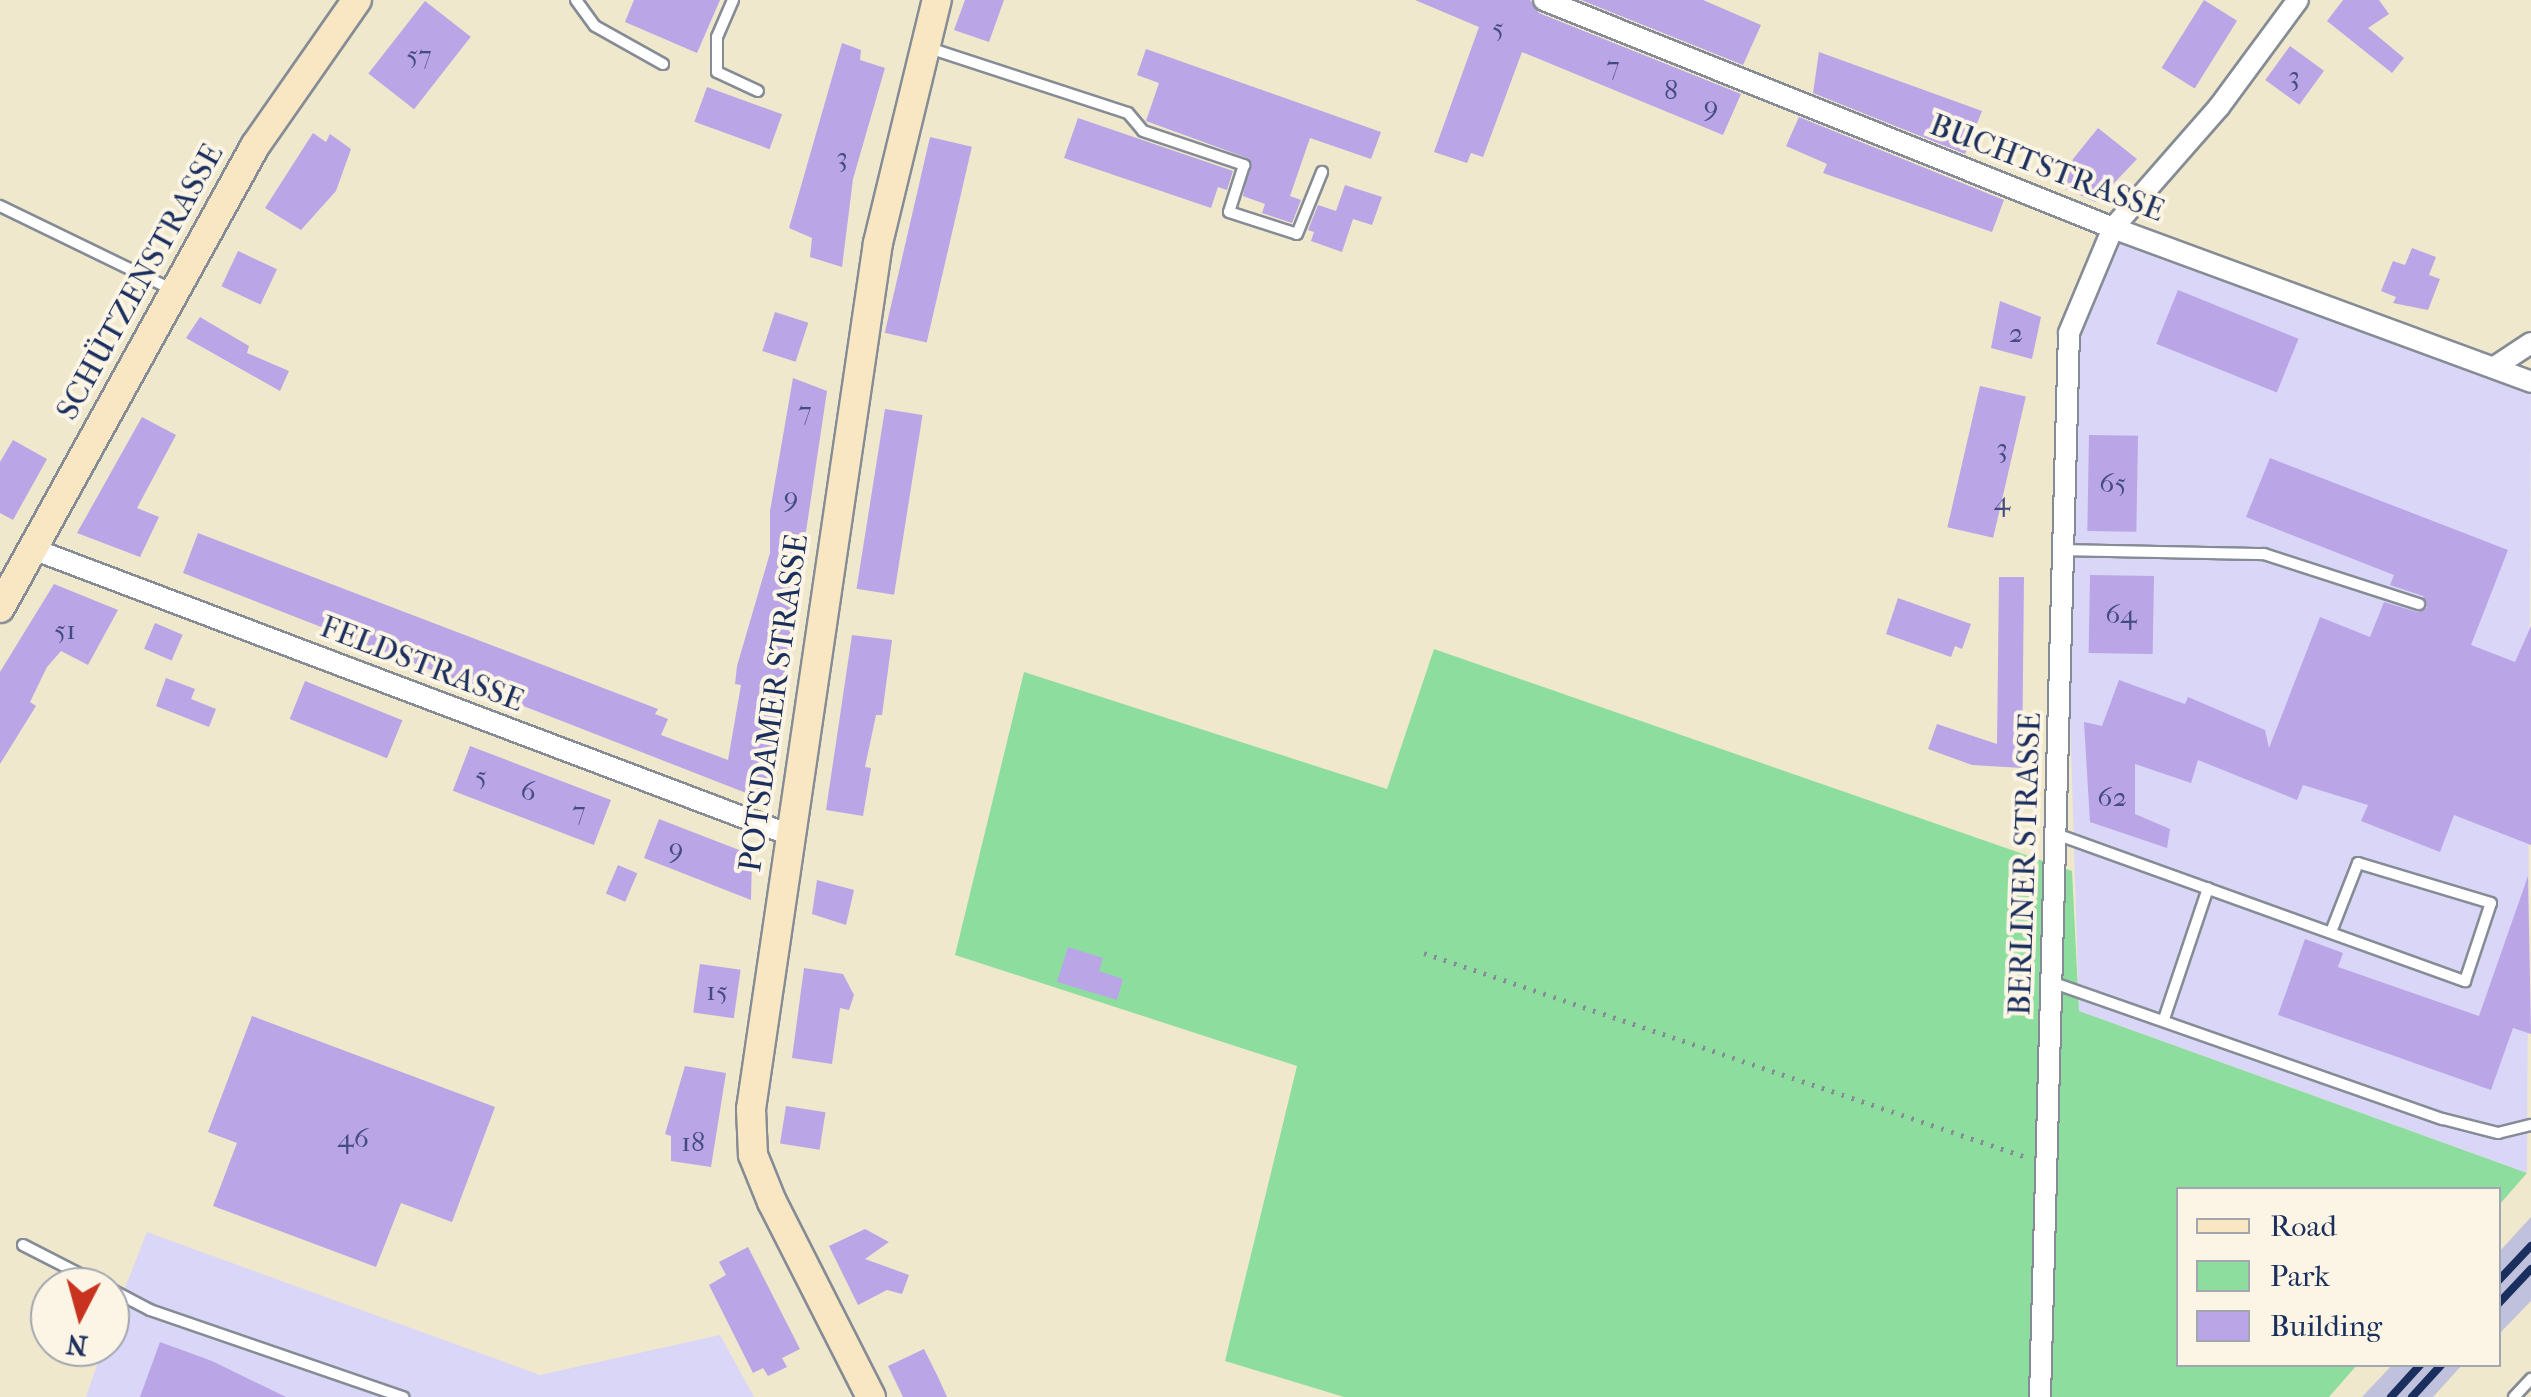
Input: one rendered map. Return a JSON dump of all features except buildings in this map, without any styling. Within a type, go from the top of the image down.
[{"type":"street","name":"SCHÜTZENSTRASSE","points":[[0,608],[255,146],[357,0]]},
{"type":"street","name":"POTSDAMER STRASSE","points":[[871,1397],[753,1154],[751,1109],[878,243],[937,0]]},
{"type":"street","name":"BUCHTSTRASSE","points":[[1544,0],[2114,228],[2531,382]]},
{"type":"street","points":[[2114,228],[2219,107],[2298,0]]},
{"type":"street","name":"BERLINER STRASSE","points":[[2040,1397],[2043,1162],[2069,333],[2114,228]]},
{"type":"street","points":[[2496,366],[2531,343]]},
{"type":"street","name":"FELDSTRASSE","points":[[32,549],[790,835]]},
{"type":"lane","points":[[576,0],[596,26],[662,64]]},
{"type":"lane","points":[[733,0],[717,36],[717,72],[758,91]]},
{"type":"lane","points":[[924,46],[1128,114],[1143,131],[1244,165],[1229,212],[1298,234],[1322,172]]},
{"type":"lane","points":[[0,206],[174,290]]},
{"type":"lane","points":[[2065,550],[2264,554],[2419,604]]},
{"type":"lane","points":[[2056,834],[2464,980],[2491,903],[2358,863],[2331,932]]},
{"type":"lane","points":[[2164,1019],[2208,888]]},
{"type":"lane","points":[[2051,982],[2443,1120],[2498,1133],[2531,1125]]},
{"type":"lane","points":[[23,1245],[66,1267]]},
{"type":"lane","points":[[130,1300],[150,1310],[404,1397]]},
{"type":"lane","points":[[2514,1397],[2531,1378]]},
{"type":"path","points":[[1424,953],[2043,1162]]},
{"type":"shaded area","points":[[2113,228],[2531,382],[2527,1173],[2079,1011],[2065,550],[2069,333]]},
{"type":"shaded area","points":[[2531,1217],[2531,1301],[2501,1332],[2501,1250]]},
{"type":"shaded area","points":[[147,1232],[540,1375],[720,1335],[754,1397],[86,1397],[96,1367],[130,1367],[130,1275]]},
{"type":"shaded area","points":[[2390,1367],[2460,1367],[2433,1397],[2362,1397]]},
{"type":"green space","points":[[1434,649],[2072,871],[2079,1011],[2527,1173],[2501,1203],[2501,1187],[2176,1187],[2176,1367],[2355,1367],[2329,1397],[1344,1397],[1225,1361],[1297,1066],[955,955],[1024,672],[1387,789]]},
{"type":"railway","points":[[2501,1278],[2531,1246]]},
{"type":"railway","points":[[2501,1301],[2531,1269]]},
{"type":"railway","points":[[2391,1397],[2418,1367]]},
{"type":"railway","points":[[2412,1397],[2439,1367]]}]
